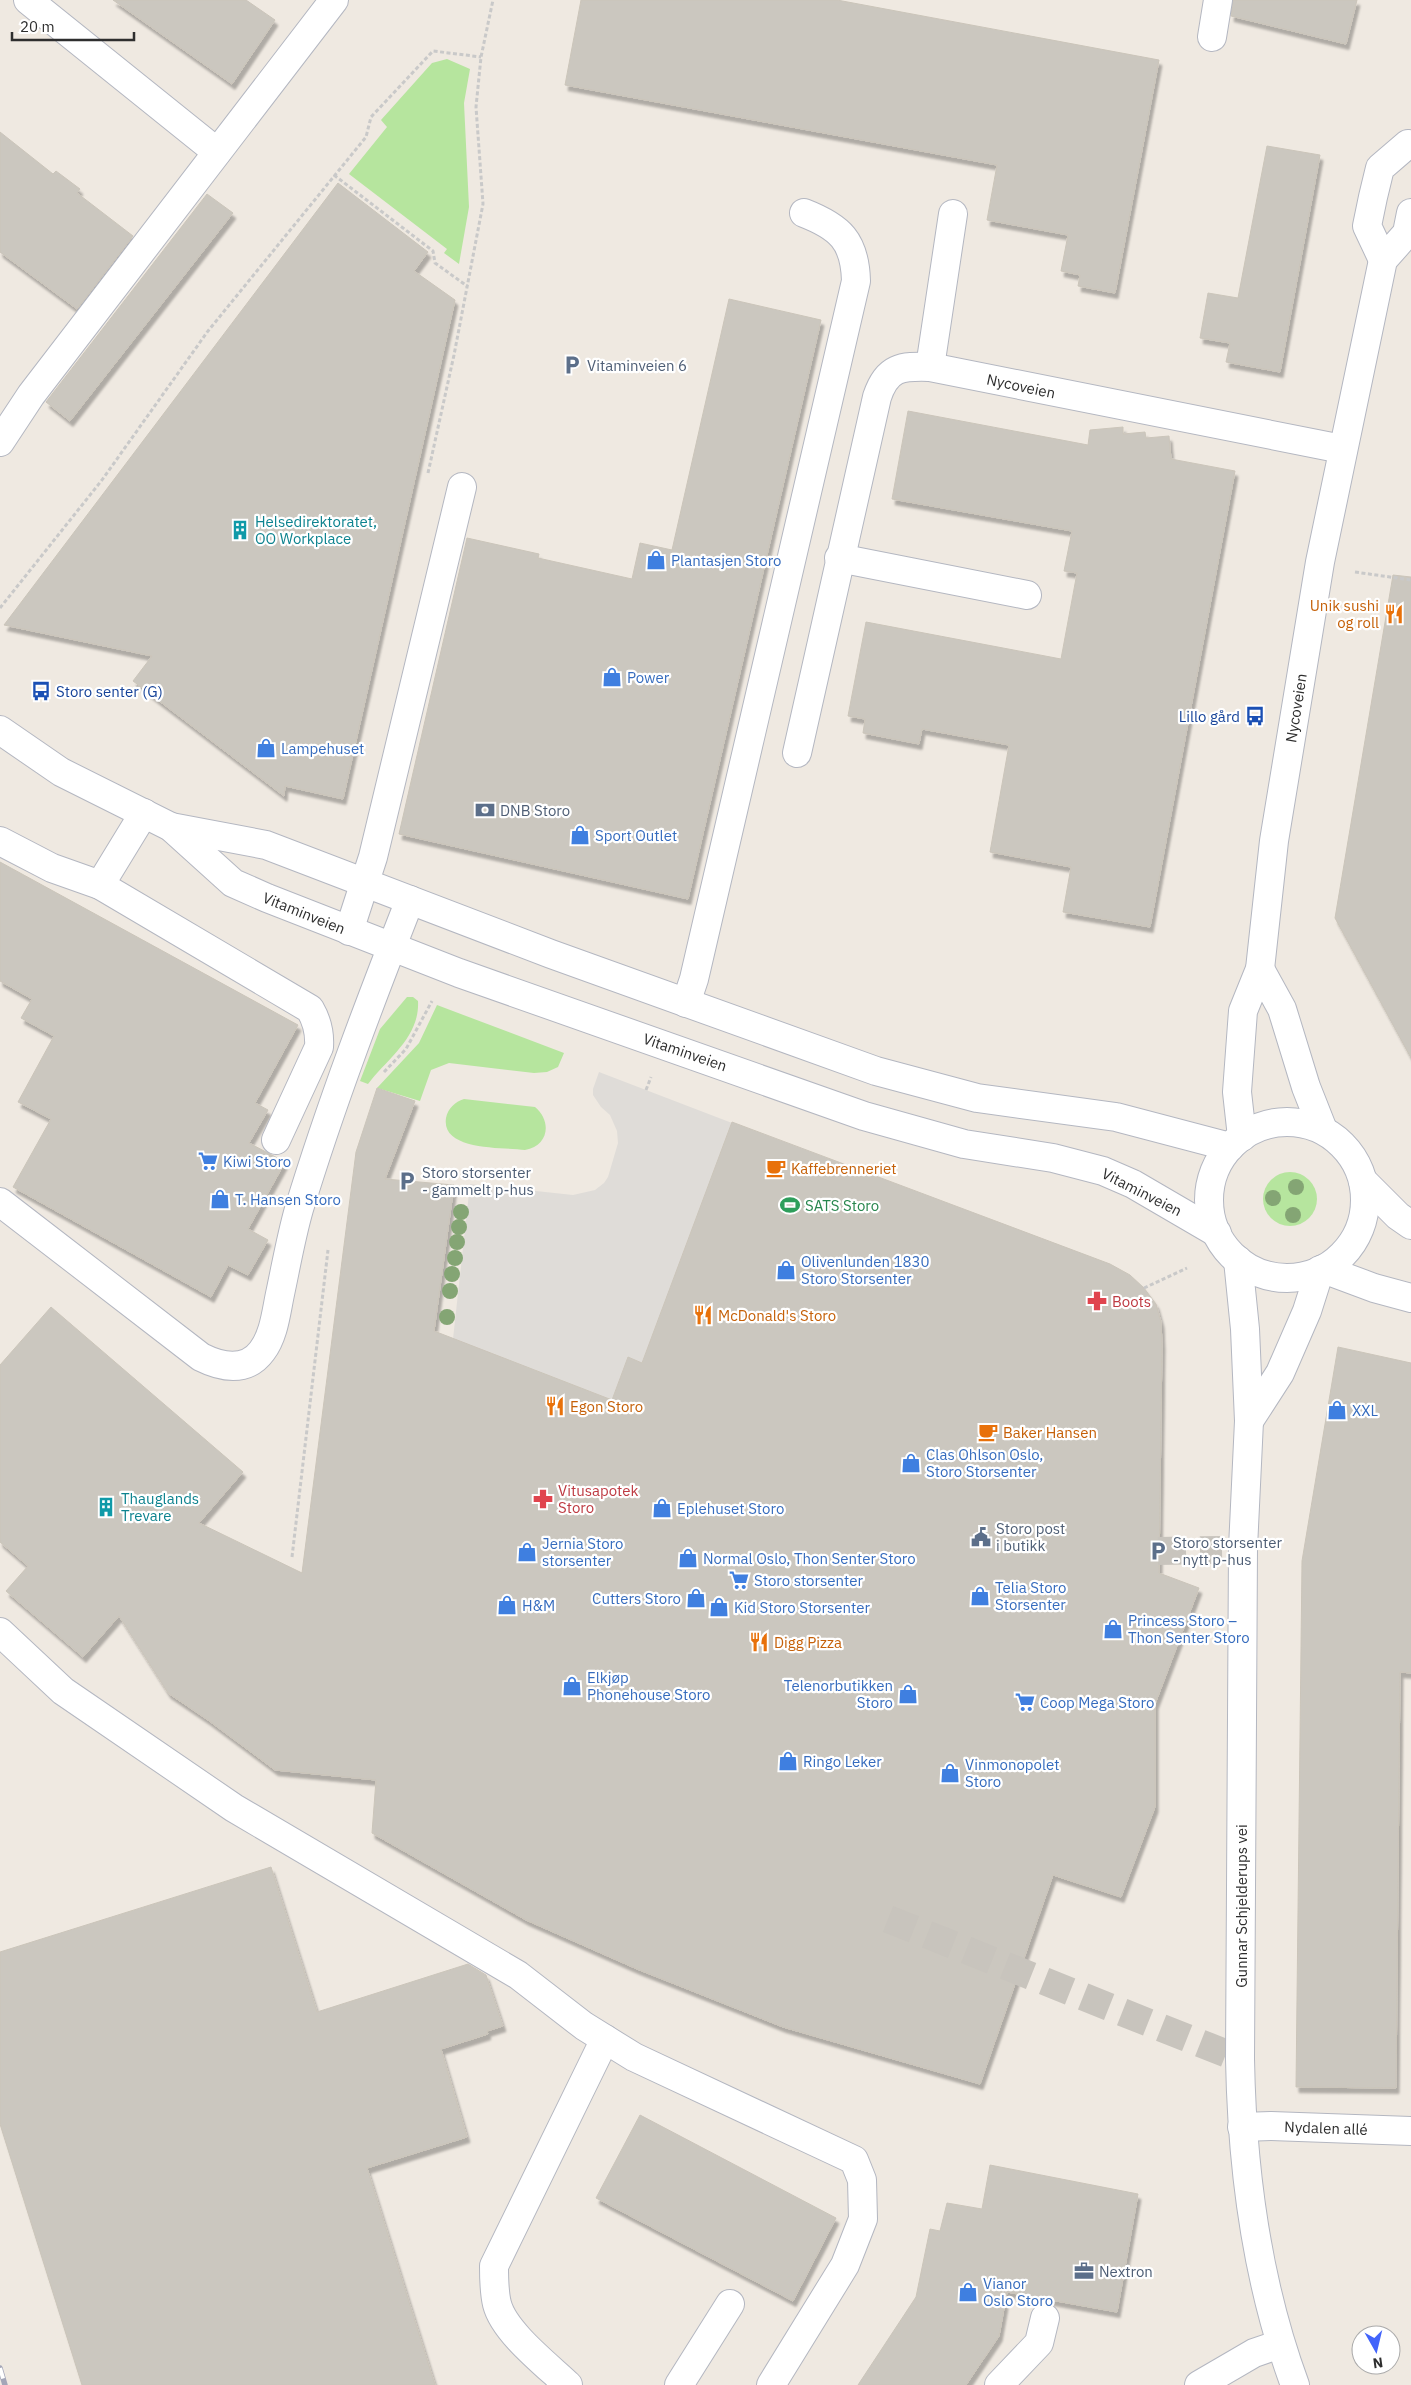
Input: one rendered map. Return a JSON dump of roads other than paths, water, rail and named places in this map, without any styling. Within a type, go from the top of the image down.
[{"type":"street","points":[[28,0],[217,152]]},
{"type":"street","points":[[0,442],[31,395],[334,0]]},
{"type":"street","points":[[1212,37],[1218,0]]},
{"type":"street","points":[[1383,260],[1367,226],[1373,197],[1380,168],[1410,143]]},
{"type":"street","points":[[686,1003],[694,979],[856,281],[852,249],[843,236],[826,221],[804,213]]},
{"type":"street","name":"Nycoveien","points":[[1236,1142],[1237,1092],[1243,1011],[1260,969],[1274,841],[1319,566],[1383,260],[1406,233],[1411,213]]},
{"type":"street","points":[[930,367],[953,214]]},
{"type":"street","name":"Nycoveien","points":[[797,754],[839,558],[877,397],[883,380],[906,366],[930,367],[1342,449]]},
{"type":"street","points":[[349,931],[365,883],[462,487]]},
{"type":"street","points":[[839,558],[1027,595]]},
{"type":"street","name":"Vitaminveien","points":[[0,730],[61,772],[171,827],[233,882],[349,931],[391,948],[864,1116],[964,1144],[1053,1158],[1103,1171],[1132,1184],[1217,1233]]},
{"type":"street","points":[[100,885],[144,813]]},
{"type":"street","name":"Vitaminveien","points":[[171,827],[266,845],[686,1003],[821,1052],[923,1085],[978,1098],[1116,1117],[1236,1142]]},
{"type":"street","points":[[0,841],[52,868],[100,885],[310,1009],[316,1018],[320,1036],[319,1047],[276,1140]]},
{"type":"street","points":[[0,1202],[201,1357],[218,1365],[232,1367],[247,1363],[261,1353],[269,1338],[296,1221],[313,1163],[410,900]]},
{"type":"street","points":[[1260,969],[1282,1009],[1306,1088],[1323,1130]]},
{"type":"street","points":[[1290,1122],[1307,1124],[1323,1130],[1349,1151],[1363,1181],[1366,1199],[1364,1216],[1358,1232],[1349,1247],[1337,1260],[1322,1270],[1306,1275],[1277,1277],[1250,1268],[1238,1260],[1217,1233],[1211,1215],[1209,1197],[1216,1170],[1236,1142],[1256,1128],[1290,1122]]},
{"type":"street","points":[[1363,1181],[1398,1216],[1411,1225]]},
{"type":"street","name":"Gunnar Schjelderups vei","points":[[1238,1260],[1250,1421],[1232,1549],[1242,2127],[1246,2175],[1259,2259],[1280,2344],[1295,2385]]},
{"type":"street","points":[[1322,1270],[1374,1288],[1411,1298]]},
{"type":"street","name":"Gunnar Schjelderups vei","points":[[1250,1421],[1280,1373],[1307,1311],[1322,1270]]},
{"type":"street","points":[[0,1632],[63,1691],[234,1808],[518,1976],[584,2026],[634,2057],[854,2160],[862,2180],[863,2219],[845,2264],[771,2385]]},
{"type":"street","points":[[568,2385],[509,2328],[497,2306],[494,2287],[494,2266],[605,2039]]},
{"type":"street","name":"Nydalen allé","points":[[1242,2127],[1271,2126],[1411,2131]]},
{"type":"street","points":[[679,2385],[730,2304]]},
{"type":"street","points":[[999,2385],[1039,2342],[1045,2318]]},
{"type":"street","points":[[1199,2385],[1254,2353],[1280,2344]]},
{"type":"tunnel","points":[[1158,1551],[1222,1550]]},
{"type":"tunnel","points":[[888,1919],[1240,2059]]},
{"type":"railway","points":[[0,2368],[5,2385]]},
{"type":"place","name":"Vitaminveien 6","points":[[572,365]]},
{"type":"place","name":"Helsedirektoratet, OO Workplace","points":[[240,530]]},
{"type":"place","name":"Plantasjen Storo","points":[[656,560]]},
{"type":"place","name":"Unik sushi og roll","points":[[1394,614]]},
{"type":"place","name":"Power","points":[[612,677]]},
{"type":"place","name":"Storo senter (G)","points":[[41,691]]},
{"type":"place","name":"Lillo gård","points":[[1255,716]]},
{"type":"place","name":"Lampehuset","points":[[266,748]]},
{"type":"place","name":"DNB Storo","points":[[485,810]]},
{"type":"place","name":"Sport Outlet","points":[[580,835]]},
{"type":"place","name":"Kiwi Storo","points":[[208,1161]]},
{"type":"place","name":"Kaffebrenneriet","points":[[776,1168]]},
{"type":"place","name":"Storo storsenter - gammelt p-hus","points":[[407,1181]]},
{"type":"place","name":"T. Hansen Storo","points":[[220,1199]]},
{"type":"place","name":"SATS Storo","points":[[790,1205]]},
{"type":"place","name":"Olivenlunden 1830 Storo Storsenter","points":[[786,1270]]},
{"type":"place","name":"Boots","points":[[1097,1301]]},
{"type":"place","name":"McDonald's Storo","points":[[703,1315]]},
{"type":"place","name":"Egon Storo","points":[[555,1406]]},
{"type":"place","name":"XXL","points":[[1337,1410]]},
{"type":"place","name":"Baker Hansen","points":[[988,1432]]},
{"type":"place","name":"Clas Ohlson Oslo, Storo Storsenter","points":[[911,1463]]},
{"type":"place","name":"Vitusapotek Storo","points":[[543,1499]]},
{"type":"place","name":"Thauglands Trevare","points":[[106,1507]]},
{"type":"place","name":"Eplehuset Storo","points":[[662,1508]]},
{"type":"place","name":"Storo post i butikk","points":[[981,1537]]},
{"type":"place","name":"Storo storsenter - nytt p-hus","points":[[1158,1551]]},
{"type":"place","name":"Jernia Storo storsenter","points":[[527,1552]]},
{"type":"place","name":"Normal Oslo, Thon Senter Storo","points":[[688,1558]]},
{"type":"place","name":"Storo storsenter","points":[[739,1580]]},
{"type":"place","name":"Telia Storo Storsenter","points":[[980,1596]]},
{"type":"place","name":"Cutters Storo","points":[[696,1598]]},
{"type":"place","name":"H&M","points":[[507,1605]]},
{"type":"place","name":"Kid Storo Storsenter","points":[[719,1607]]},
{"type":"place","name":"Princess Storo – Thon Senter Storo","points":[[1113,1629]]},
{"type":"place","name":"Digg Pizza","points":[[759,1642]]},
{"type":"place","name":"Elkjøp Phonehouse Storo","points":[[572,1686]]},
{"type":"place","name":"Telenorbutikken Storo","points":[[908,1694]]},
{"type":"place","name":"Coop Mega Storo","points":[[1025,1702]]},
{"type":"place","name":"Ringo Leker","points":[[788,1761]]},
{"type":"place","name":"Vinmonopolet Storo","points":[[950,1773]]},
{"type":"place","name":"Nextron","points":[[1084,2271]]},
{"type":"place","name":"Vianor Oslo Storo","points":[[968,2292]]}]
